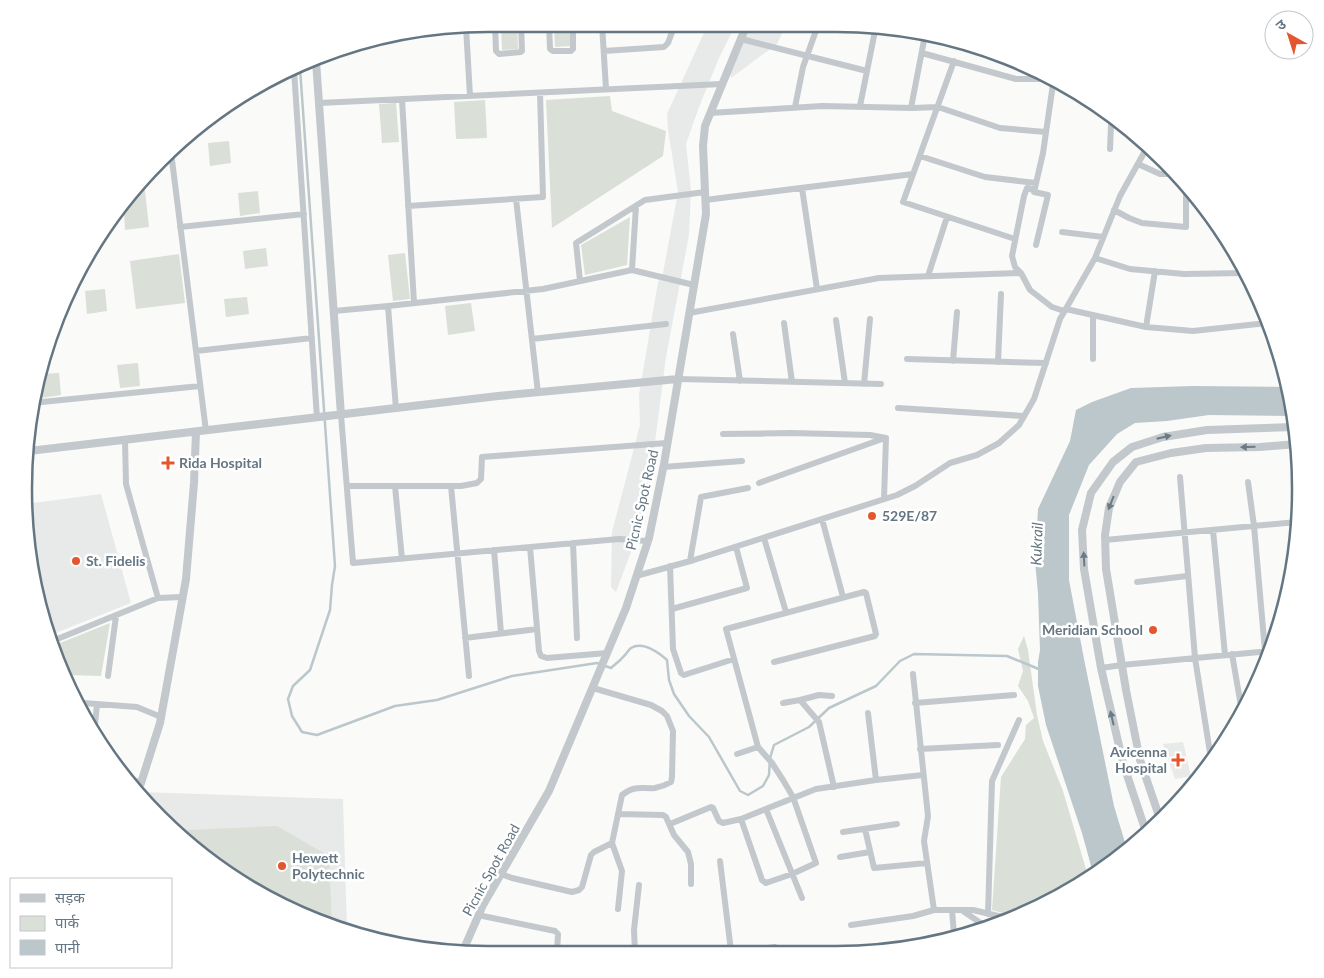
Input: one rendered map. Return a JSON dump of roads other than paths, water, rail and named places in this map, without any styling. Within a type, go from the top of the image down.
[{"type":"street","points":[[495,32],[496,51],[499,54],[521,52],[521,32]]},
{"type":"street","points":[[549,32],[550,49],[553,51],[571,51],[573,49],[573,32]]},
{"type":"street","points":[[603,32],[606,90]]},
{"type":"street","points":[[604,51],[664,46],[668,43],[672,32]]},
{"type":"street","name":"Picnic Spot Road","points":[[465,945],[478,916],[550,790],[626,608],[647,542],[663,467],[706,214],[704,126],[744,32]]},
{"type":"street","points":[[795,108],[803,67],[816,32]]},
{"type":"street","points":[[466,33],[470,96]]},
{"type":"street","points":[[860,106],[874,34]]},
{"type":"street","points":[[741,39],[867,71]]},
{"type":"street","points":[[911,108],[924,41]]},
{"type":"street","points":[[922,53],[1016,79],[1035,79]]},
{"type":"street","points":[[954,61],[903,202],[1015,239]]},
{"type":"street","points":[[316,66],[353,563],[619,539],[647,542]]},
{"type":"street","points":[[294,76],[312,338],[322,417]]},
{"type":"street","points":[[319,103],[722,84]]},
{"type":"street","points":[[1036,245],[1048,195],[1034,192],[1052,88]]},
{"type":"street","points":[[408,206],[543,197],[540,93]]},
{"type":"street","points":[[402,99],[414,303]]},
{"type":"street","points":[[710,113],[822,106],[938,107],[1000,128],[1046,132]]},
{"type":"street","points":[[1110,149],[1111,125]]},
{"type":"street","points":[[636,576],[843,514],[854,508],[897,495],[915,486],[950,463],[976,455],[999,443],[1019,425],[1034,399],[1060,319],[1094,258],[1120,196],[1144,154]]},
{"type":"street","points":[[920,156],[985,177],[1035,186]]},
{"type":"street","points":[[171,161],[206,431]]},
{"type":"street","points":[[1138,164],[1160,174],[1165,174]]},
{"type":"street","points":[[580,281],[576,243],[645,200],[802,188],[913,174]]},
{"type":"street","points":[[1035,186],[1027,188],[1024,196],[1012,256],[1015,267],[1021,273],[1030,290],[1052,307],[1146,327],[1193,331],[1260,324]]},
{"type":"street","points":[[802,188],[817,289]]},
{"type":"street","points":[[1114,210],[1142,224],[1186,227],[1186,198]]},
{"type":"street","points":[[516,199],[538,393]]},
{"type":"street","points":[[632,270],[636,206]]},
{"type":"street","points":[[180,227],[304,214]]},
{"type":"street","points":[[928,276],[947,217]]},
{"type":"street","points":[[1062,232],[1103,237]]},
{"type":"street","points":[[1094,258],[1130,268],[1155,271],[1184,274],[1237,274]]},
{"type":"street","points":[[334,310],[543,289],[632,270],[694,285]]},
{"type":"street","points":[[1146,327],[1155,271]]},
{"type":"street","points":[[690,313],[879,278],[1021,273]]},
{"type":"street","points":[[998,362],[1001,294]]},
{"type":"street","points":[[388,306],[396,408]]},
{"type":"street","points":[[954,361],[957,312]]},
{"type":"street","points":[[1093,315],[1093,359]]},
{"type":"street","points":[[836,320],[845,383]]},
{"type":"street","points":[[864,384],[870,320]]},
{"type":"street","points":[[532,338],[666,324]]},
{"type":"street","points":[[784,324],[792,382]]},
{"type":"street","points":[[733,334],[740,380]]},
{"type":"street","points":[[196,352],[312,338]]},
{"type":"street","points":[[907,359],[1046,363]]},
{"type":"street","points":[[34,450],[396,408],[678,379],[881,384]]},
{"type":"street","points":[[41,402],[200,386]]},
{"type":"street","points":[[898,408],[1024,416]]},
{"type":"street","points":[[1144,825],[1123,763],[1101,668],[1084,569],[1082,530],[1091,493],[1113,462],[1132,447],[1163,436],[1207,430],[1288,427]]},
{"type":"street","points":[[140,783],[160,723],[186,579],[196,432]]},
{"type":"street","points":[[723,434],[870,434],[886,438]]},
{"type":"street","points":[[884,499],[886,438]]},
{"type":"street","points":[[759,483],[886,438]]},
{"type":"street","points":[[125,440],[126,484],[158,598]]},
{"type":"street","points":[[346,486],[461,486],[477,482],[481,479],[482,458],[667,443]]},
{"type":"street","points":[[1158,812],[1140,760],[1106,569],[1105,540],[1108,508],[1120,482],[1136,462],[1171,453],[1206,448],[1290,445]]},
{"type":"street","points":[[663,467],[742,461]]},
{"type":"street","points":[[1180,477],[1183,532],[1195,658],[1209,750]]},
{"type":"street","points":[[1248,482],[1266,637]]},
{"type":"street","points":[[395,486],[402,559]]},
{"type":"street","points":[[450,486],[469,676]]},
{"type":"street","points":[[690,561],[701,497],[748,488]]},
{"type":"street","points":[[822,519],[843,598]]},
{"type":"street","points":[[1105,540],[1291,523]]},
{"type":"street","points":[[1213,530],[1225,655]]},
{"type":"street","points":[[764,538],[786,612]]},
{"type":"street","points":[[573,543],[577,638]]},
{"type":"street","points":[[530,547],[538,629],[538,652],[544,658],[606,656]]},
{"type":"street","points":[[672,609],[747,588],[736,547]]},
{"type":"street","points":[[494,550],[501,633]]},
{"type":"street","points":[[670,566],[673,649],[682,674],[684,675],[734,658]]},
{"type":"street","points":[[1137,582],[1187,576]]},
{"type":"street","points":[[741,819],[762,880],[766,883],[792,874],[816,862],[793,797],[784,780],[758,747],[726,631],[728,627],[866,593],[875,636],[774,662]]},
{"type":"street","points":[[59,640],[158,598],[182,597]]},
{"type":"street","points":[[108,676],[116,616]]},
{"type":"street","points":[[465,638],[538,629]]},
{"type":"street","points":[[1101,668],[1122,664],[1261,652]]},
{"type":"street","points":[[1232,654],[1240,699]]},
{"type":"street","points":[[913,674],[928,816],[924,841],[934,910]]},
{"type":"street","points":[[593,688],[651,705],[667,716],[673,731],[671,782],[655,788],[635,788],[622,795],[612,843],[622,871],[618,909]]},
{"type":"street","points":[[915,703],[1014,694]]},
{"type":"street","points":[[783,703],[819,695],[832,696]]},
{"type":"street","points":[[800,700],[819,722],[834,786]]},
{"type":"street","points":[[87,703],[138,706],[161,717]]},
{"type":"street","points":[[96,720],[97,704]]},
{"type":"street","points":[[868,713],[876,780]]},
{"type":"street","points":[[988,914],[992,781],[1019,720]]},
{"type":"street","points":[[920,749],[998,745]]},
{"type":"street","points":[[736,754],[758,747]]},
{"type":"street","points":[[670,824],[711,808],[713,808],[721,823],[741,819],[816,789],[923,775]]},
{"type":"street","points":[[766,809],[802,898]]},
{"type":"street","points":[[618,814],[663,815],[666,817],[674,835],[688,852],[691,864],[691,884]]},
{"type":"street","points":[[844,832],[897,824]]},
{"type":"street","points":[[865,829],[874,868],[927,863]]},
{"type":"street","points":[[501,874],[572,892],[582,887],[591,856],[594,852],[612,843]]},
{"type":"street","points":[[840,857],[870,852]]},
{"type":"street","points":[[720,860],[730,946]]},
{"type":"street","points":[[635,946],[634,930],[639,886]]},
{"type":"street","points":[[851,926],[913,916],[934,910],[973,910],[997,916]]},
{"type":"street","points":[[952,910],[954,930]]},
{"type":"street","points":[[963,911],[979,922]]},
{"type":"street","points":[[478,916],[555,931],[558,934],[557,946]]},
{"type":"water","name":"Kukrail","points":[[1193,386],[1280,387],[1286,416],[1209,415],[1135,423],[1117,434],[1089,465],[1069,515],[1069,580],[1114,806],[1125,841],[1091,867],[1046,725],[1038,686],[1040,650],[1035,561],[1038,509],[1070,441],[1076,410],[1131,388]]},
{"type":"waterway","points":[[300,74],[335,566],[330,610],[310,670],[293,686],[288,699],[292,716],[302,732],[317,735],[395,706],[437,700],[512,676],[597,663],[611,668],[631,648],[641,646],[660,654],[667,660],[669,680],[674,694],[689,716],[709,737],[740,791],[748,795],[763,786],[769,775],[770,758],[774,745],[809,727],[829,708],[876,686],[900,661],[914,654],[1007,656],[1041,670]]},
{"type":"place","name":"Rida Hospital","points":[[168,463]]},
{"type":"place","name":"529E/87","points":[[872,516]]},
{"type":"place","name":"St. Fidelis","points":[[76,561]]},
{"type":"place","name":"Meridian School","points":[[1153,630]]},
{"type":"place","name":"Avicenna Hospital","points":[[1178,760]]},
{"type":"place","name":"Hewett Polytechnic","points":[[282,866]]}]
